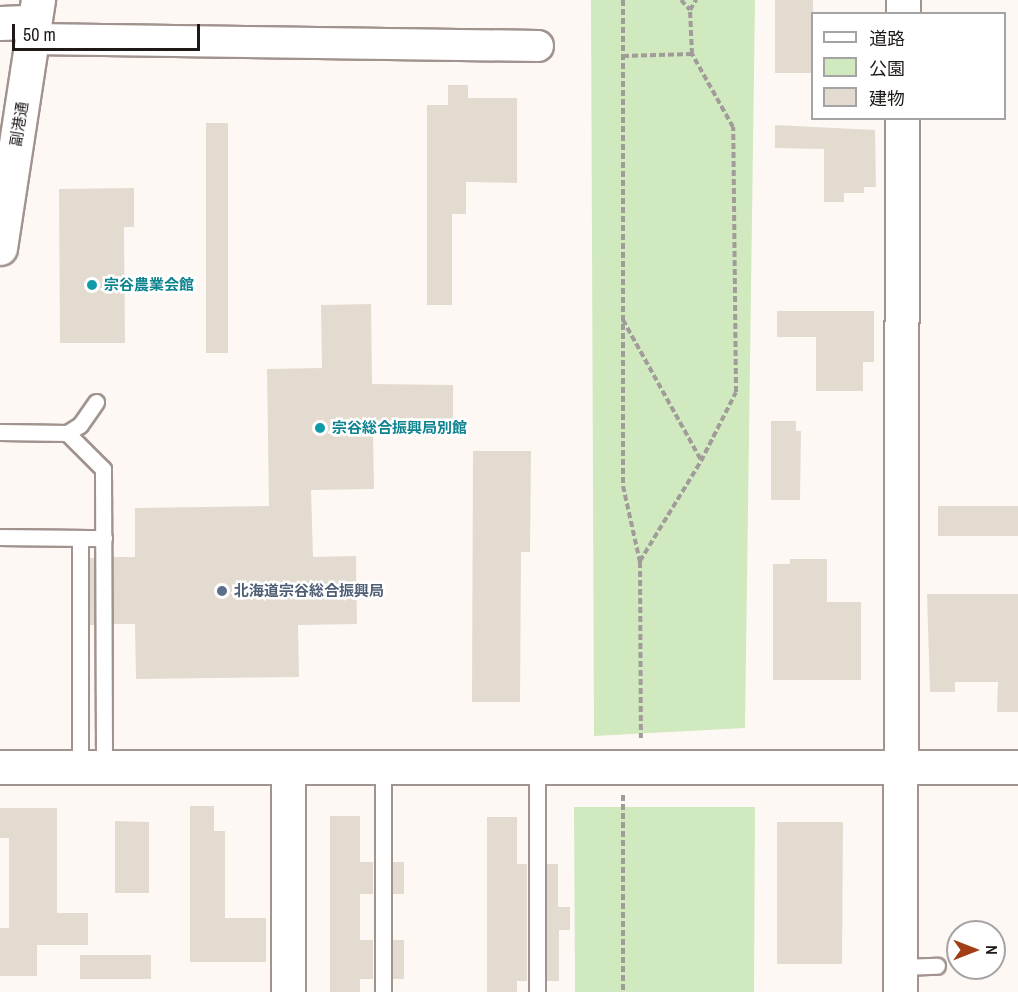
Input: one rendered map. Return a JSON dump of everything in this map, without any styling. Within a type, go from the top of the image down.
[{"type":"street","points":[[0,23],[35,20],[538,46]]},
{"type":"street","name":"副港通","points":[[0,248],[35,20]]},
{"type":"street","points":[[900,979],[902,120]]},
{"type":"street","points":[[0,767],[1018,767]]},
{"type":"street","points":[[288,767],[288,992]]},
{"type":"lane","points":[[0,432],[68,433],[80,424],[96,402]]},
{"type":"lane","points":[[68,433],[103,469],[104,538],[92,767]]},
{"type":"lane","points":[[0,537],[104,538]]},
{"type":"lane","points":[[80,538],[92,767]]},
{"type":"lane","points":[[383,767],[383,992]]},
{"type":"lane","points":[[537,767],[537,992]]},
{"type":"lane","points":[[900,979],[936,966]]},
{"type":"path","points":[[622,0],[622,486],[640,562],[623,992]]},
{"type":"path","points":[[681,0],[690,10]]},
{"type":"path","points":[[640,562],[701,461],[736,392],[733,127],[692,54],[690,10],[696,0]]},
{"type":"path","points":[[622,56],[692,54]]},
{"type":"path","points":[[622,319],[701,461]]},
{"type":"green space","points":[[591,0],[755,0],[745,728],[594,736]]},
{"type":"green space","points":[[574,807],[755,807],[754,992],[575,992]]},
{"type":"building","points":[[775,0],[813,0],[811,73],[775,73]]},
{"type":"building","points":[[448,85],[468,85],[468,98],[517,98],[517,183],[466,182],[466,214],[452,214],[452,305],[427,305],[427,105],[448,105]]},
{"type":"building","points":[[206,123],[228,123],[228,353],[206,353]]},
{"type":"building","points":[[775,125],[875,130],[876,187],[864,187],[864,193],[844,193],[844,202],[824,202],[824,149],[775,148]]},
{"type":"building","name":"宗谷農業会館","points":[[134,188],[134,227],[124,227],[125,343],[60,343],[59,189]]},
{"type":"building","name":"北海道宗谷総合振興局","points":[[371,304],[372,384],[453,385],[453,435],[373,435],[374,489],[311,490],[313,557],[356,556],[357,624],[298,625],[299,677],[136,679],[135,624],[113,624],[113,557],[135,557],[135,508],[269,506],[267,369],[322,368],[321,305]]},
{"type":"building","points":[[777,311],[874,311],[874,362],[863,362],[863,391],[816,391],[816,337],[777,337]]},
{"type":"building","points":[[771,421],[796,421],[796,431],[801,431],[800,500],[771,500]]},
{"type":"building","points":[[473,451],[531,451],[530,552],[521,552],[520,702],[472,702]]},
{"type":"building","points":[[938,506],[1018,506],[1018,536],[938,536]]},
{"type":"building","points":[[90,558],[94,558],[94,625],[90,625]]},
{"type":"building","points":[[790,559],[827,559],[827,602],[861,602],[861,680],[773,680],[773,564],[790,564]]},
{"type":"building","points":[[927,594],[1018,594],[1018,712],[997,712],[998,682],[955,682],[955,692],[930,692]]},
{"type":"building","points":[[190,806],[214,806],[214,831],[225,831],[225,918],[266,918],[266,962],[190,962]]},
{"type":"building","points":[[0,808],[57,808],[57,913],[88,913],[88,945],[37,945],[37,976],[0,976],[0,928],[9,928],[9,838],[0,838]]},
{"type":"building","points":[[330,816],[360,816],[360,862],[373,862],[373,894],[360,894],[360,940],[373,940],[373,979],[360,979],[360,992],[330,992]]},
{"type":"building","points":[[487,817],[517,817],[517,864],[527,864],[527,981],[517,981],[517,992],[487,992]]},
{"type":"building","points":[[115,821],[149,822],[149,893],[115,893]]},
{"type":"building","points":[[777,822],[843,822],[842,964],[777,964]]},
{"type":"building","points":[[393,862],[404,862],[404,894],[393,894]]},
{"type":"building","points":[[547,864],[558,864],[558,907],[570,907],[570,930],[559,930],[559,981],[547,981]]},
{"type":"building","points":[[393,940],[404,940],[404,979],[393,979]]},
{"type":"building","points":[[80,955],[151,955],[151,979],[80,979]]},
{"type":"place","name":"宗谷農業会館","points":[[92,285]]},
{"type":"place","name":"宗谷総合振興局別館","points":[[320,428]]},
{"type":"place","name":"北海道宗谷総合振興局","points":[[222,591]]}]
